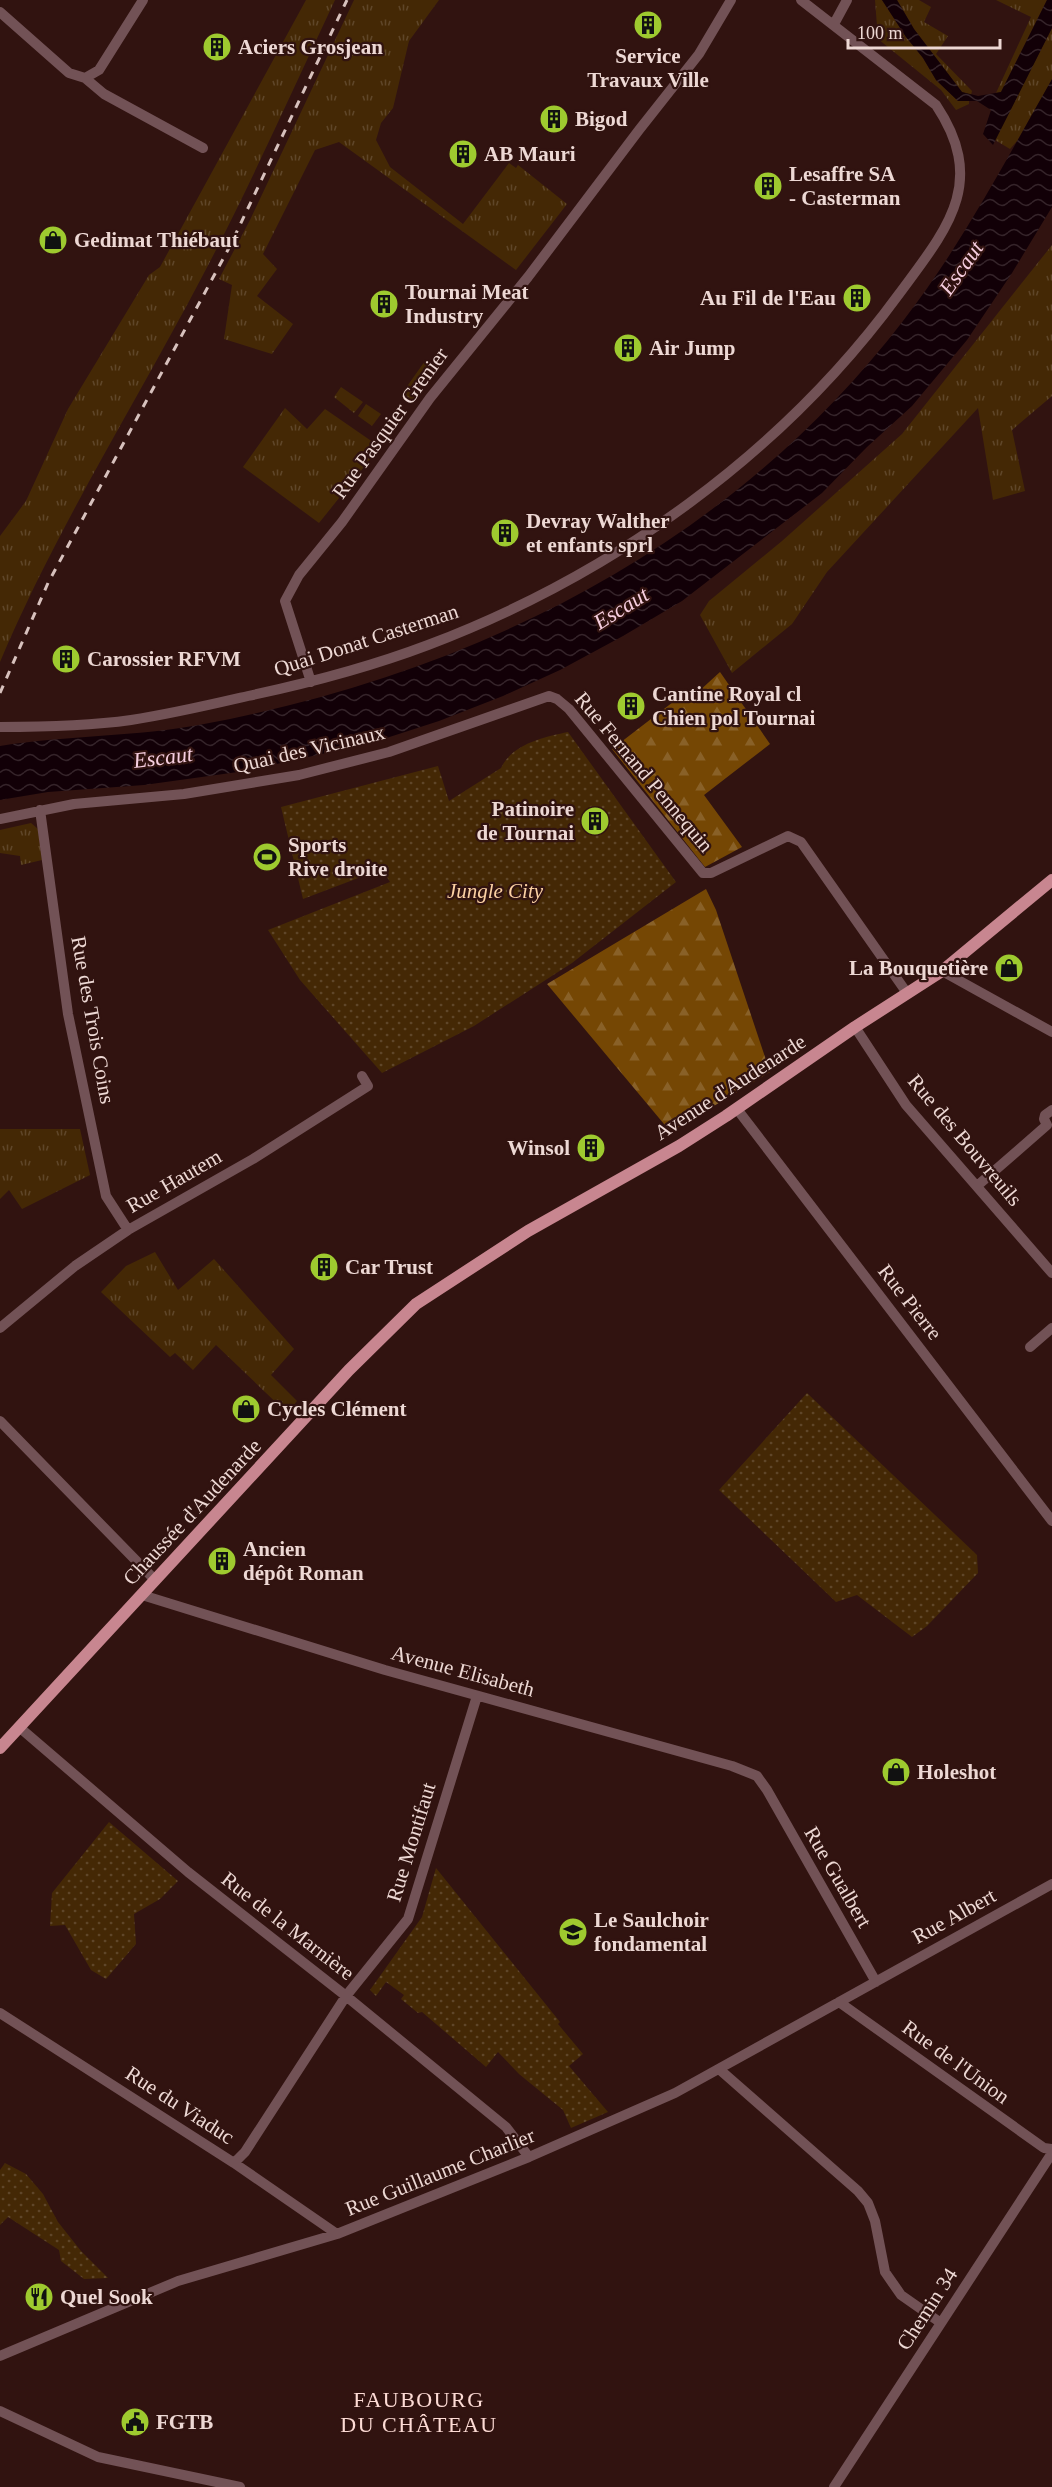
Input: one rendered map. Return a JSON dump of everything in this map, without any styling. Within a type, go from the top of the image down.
[{"type":"main road","name":"Avenue d'Audenarde","points":[[416,1304],[528,1231],[679,1146],[737,1109],[855,1027],[942,971],[1052,880]]},
{"type":"main road","name":"Chaussée d'Audenarde","points":[[0,1748],[349,1371],[416,1304]]},
{"type":"street","points":[[85,78],[99,70],[143,0]]},
{"type":"street","name":"Rue Pasquier Grenier","points":[[311,682],[285,601],[299,575],[342,522],[430,398],[528,277],[699,54],[731,0]]},
{"type":"street","name":"Quai Donat Casterman","points":[[0,728],[129,720],[186,710],[311,682],[427,645],[514,609],[550,591],[648,532],[767,440],[878,324],[929,253],[951,217],[958,199],[962,173],[959,151],[952,128],[936,105],[801,0]]},
{"type":"street","points":[[834,24],[848,0]]},
{"type":"street","points":[[0,12],[69,73],[85,78],[104,94],[203,148]]},
{"type":"street","name":"Quai des Vicinaux","points":[[0,819],[74,804],[184,794],[299,775],[389,752],[549,696]]},
{"type":"street","name":"Rue Fernand Pennequin","points":[[549,696],[557,699],[569,709],[703,873],[711,873],[788,836],[801,842],[907,993]]},
{"type":"street","name":"Rue des Trois Coins","points":[[40,810],[68,1014],[106,1196],[128,1230]]},
{"type":"street","points":[[942,971],[1052,1032]]},
{"type":"street","name":"Rue des Bouvreuils","points":[[855,1027],[906,1105],[1052,1273]]},
{"type":"street","name":"Rue Hautem","points":[[0,1328],[75,1266],[128,1230],[253,1158],[368,1086],[362,1076]]},
{"type":"street","name":"Rue Pierre","points":[[737,1109],[1052,1521]]},
{"type":"street","points":[[977,1186],[1050,1126],[1044,1119],[1045,1115],[1052,1110]]},
{"type":"street","points":[[1030,1347],[1052,1328]]},
{"type":"street","points":[[0,1421],[155,1580]]},
{"type":"street","name":"Avenue Elisabeth","points":[[142,1595],[374,1667],[732,1766],[757,1776],[767,1790]]},
{"type":"street","name":"Rue Montifaut","points":[[234,2163],[245,2152],[346,1996],[408,1920],[477,1696]]},
{"type":"street","name":"Rue de la Marnière","points":[[19,1727],[188,1872],[346,1996],[506,2127],[529,2157]]},
{"type":"street","name":"Rue Gualbert","points":[[767,1790],[876,1982]]},
{"type":"street","name":"Rue Albert","points":[[876,1982],[1052,1884]]},
{"type":"street","name":"Rue Guillaume Charlier","points":[[0,2356],[178,2281],[337,2234],[529,2157],[666,2098],[876,1982]]},
{"type":"street","name":"Rue de l'Union","points":[[839,2002],[1044,2148],[1052,2151]]},
{"type":"street","name":"Rue du Viaduc","points":[[0,2013],[234,2163],[337,2234]]},
{"type":"street","points":[[719,2069],[858,2191],[868,2204],[875,2221],[885,2272],[901,2295],[941,2324]]},
{"type":"street","name":"Chemin 34","points":[[834,2487],[1052,2151]]},
{"type":"street","points":[[0,2411],[98,2457],[240,2487]]},
{"type":"green space","points":[[306,0],[335,0],[255,172],[178,322],[46,563],[0,662],[0,536],[26,501],[68,409],[149,275],[160,267]]},
{"type":"green space","points":[[354,0],[439,0],[409,41],[393,108],[381,123],[376,140],[390,167],[463,224],[509,163],[516,168],[518,165],[567,204],[516,270],[339,142],[315,150],[263,254],[277,269],[257,296],[293,324],[272,354],[224,339],[232,285],[219,279],[250,220]]},
{"type":"green space","points":[[875,0],[882,0],[936,80],[958,101],[969,101],[969,104],[956,110],[941,90],[878,39]]},
{"type":"green space","points":[[897,0],[919,0],[931,7],[924,22],[948,36],[936,54],[972,91],[971,95],[962,92],[914,29]]},
{"type":"green space","points":[[996,0],[1047,0],[1001,92],[996,93],[1031,17]]},
{"type":"green space","points":[[1052,28],[1052,80],[1017,141],[1010,149],[995,140]]},
{"type":"green space","points":[[1052,245],[1052,396],[1012,430],[1025,491],[993,500],[978,408],[827,572],[792,624],[732,673],[700,615],[709,601],[782,541],[902,434]]},
{"type":"green space","points":[[425,361],[439,370],[411,401],[403,392]]},
{"type":"green space","points":[[341,387],[363,402],[354,413],[334,397]]},
{"type":"green space","points":[[366,404],[381,414],[372,426],[358,416]]},
{"type":"green space","points":[[285,408],[307,429],[325,409],[380,447],[319,523],[243,467]]},
{"type":"green space","points":[[720,672],[770,744],[704,795],[742,847],[705,867],[612,749],[686,692],[697,693]]},
{"type":"green space","name":"Jungle City","points":[[568,732],[676,882],[572,963],[474,1026],[382,1073],[300,980],[268,930],[390,882],[382,869],[303,899],[281,807],[438,766],[449,801],[501,768],[506,760],[521,747],[539,739]]},
{"type":"green space","points":[[31,823],[38,829],[42,860],[21,865],[20,856],[0,853],[0,830]]},
{"type":"green space","points":[[706,889],[716,910],[770,1072],[679,1127],[669,1130],[547,984]]},
{"type":"green space","points":[[0,1129],[80,1129],[90,1175],[22,1209],[9,1190],[0,1199]]},
{"type":"green space","points":[[155,1252],[178,1290],[214,1259],[294,1349],[271,1375],[297,1401],[287,1413],[216,1345],[193,1370],[175,1353],[170,1357],[101,1292],[126,1266]]},
{"type":"green space","points":[[807,1393],[977,1555],[978,1573],[927,1626],[912,1637],[857,1595],[836,1602],[719,1490]]},
{"type":"green space","points":[[109,1822],[178,1881],[160,1899],[134,1914],[136,1944],[106,1979],[91,1970],[65,1925],[50,1926],[52,1893]]},
{"type":"green space","points":[[436,1868],[583,2054],[569,2066],[608,2112],[571,2128],[563,2110],[519,2074],[498,2052],[486,2067],[422,2012],[418,2013],[401,1999],[404,1995],[386,1982],[376,1996],[370,1990],[422,1917]]},
{"type":"green space","points":[[5,2163],[26,2174],[43,2194],[58,2222],[81,2251],[108,2278],[84,2279],[61,2261],[59,2250],[8,2217],[0,2225],[0,2170]]},
{"type":"water","points":[[882,0],[897,0],[914,29],[962,92],[978,96],[1001,92],[1047,0],[1052,0],[1052,28],[993,145],[983,134],[991,110],[977,101],[958,101],[936,80]]},
{"type":"water","name":"Escaut","points":[[1052,79],[1052,207],[1012,273],[967,340],[912,406],[822,493],[682,601],[560,670],[503,696],[439,721],[371,743],[245,771],[144,785],[48,792],[0,800],[0,746],[204,724],[306,701],[404,671],[500,633],[591,587],[678,534],[759,472],[835,401],[903,321],[963,233]]},
{"type":"railway","points":[[0,693],[48,583],[230,246],[347,0]]},
{"type":"place","name":"Service Travaux Ville","points":[[648,25]]},
{"type":"place","name":"Aciers Grosjean","points":[[217,47]]},
{"type":"place","name":"Bigod","points":[[554,119]]},
{"type":"place","name":"AB Mauri","points":[[463,154]]},
{"type":"place","name":"Lesaffre SA - Casterman","points":[[768,186]]},
{"type":"place","name":"Gedimat Thiébaut","points":[[53,240]]},
{"type":"place","name":"Au Fil de l'Eau","points":[[857,298]]},
{"type":"place","name":"Tournai Meat Industry","points":[[384,304]]},
{"type":"place","name":"Air Jump","points":[[628,348]]},
{"type":"place","name":"Devray Walther et enfants sprl","points":[[505,533]]},
{"type":"place","name":"Carossier RFVM","points":[[66,659]]},
{"type":"place","name":"Cantine Royal cl Chien pol Tournai","points":[[631,706]]},
{"type":"place","name":"Patinoire de Tournai","points":[[595,821]]},
{"type":"place","name":"Sports Rive droite","points":[[267,857]]},
{"type":"place","name":"La Bouquetière","points":[[1009,968]]},
{"type":"place","name":"Winsol","points":[[591,1148]]},
{"type":"place","name":"Car Trust","points":[[324,1267]]},
{"type":"place","name":"Cycles Clément","points":[[246,1409]]},
{"type":"place","name":"Ancien dépôt Roman","points":[[222,1561]]},
{"type":"place","name":"Holeshot","points":[[896,1772]]},
{"type":"place","name":"Le Saulchoir fondamental","points":[[573,1932]]},
{"type":"place","name":"Quel Sook","points":[[39,2297]]},
{"type":"place","name":"FGTB","points":[[135,2422]]},
{"type":"district","name":"FAUBOURG DU CHÂTEAU","points":[[419,2412]]}]
